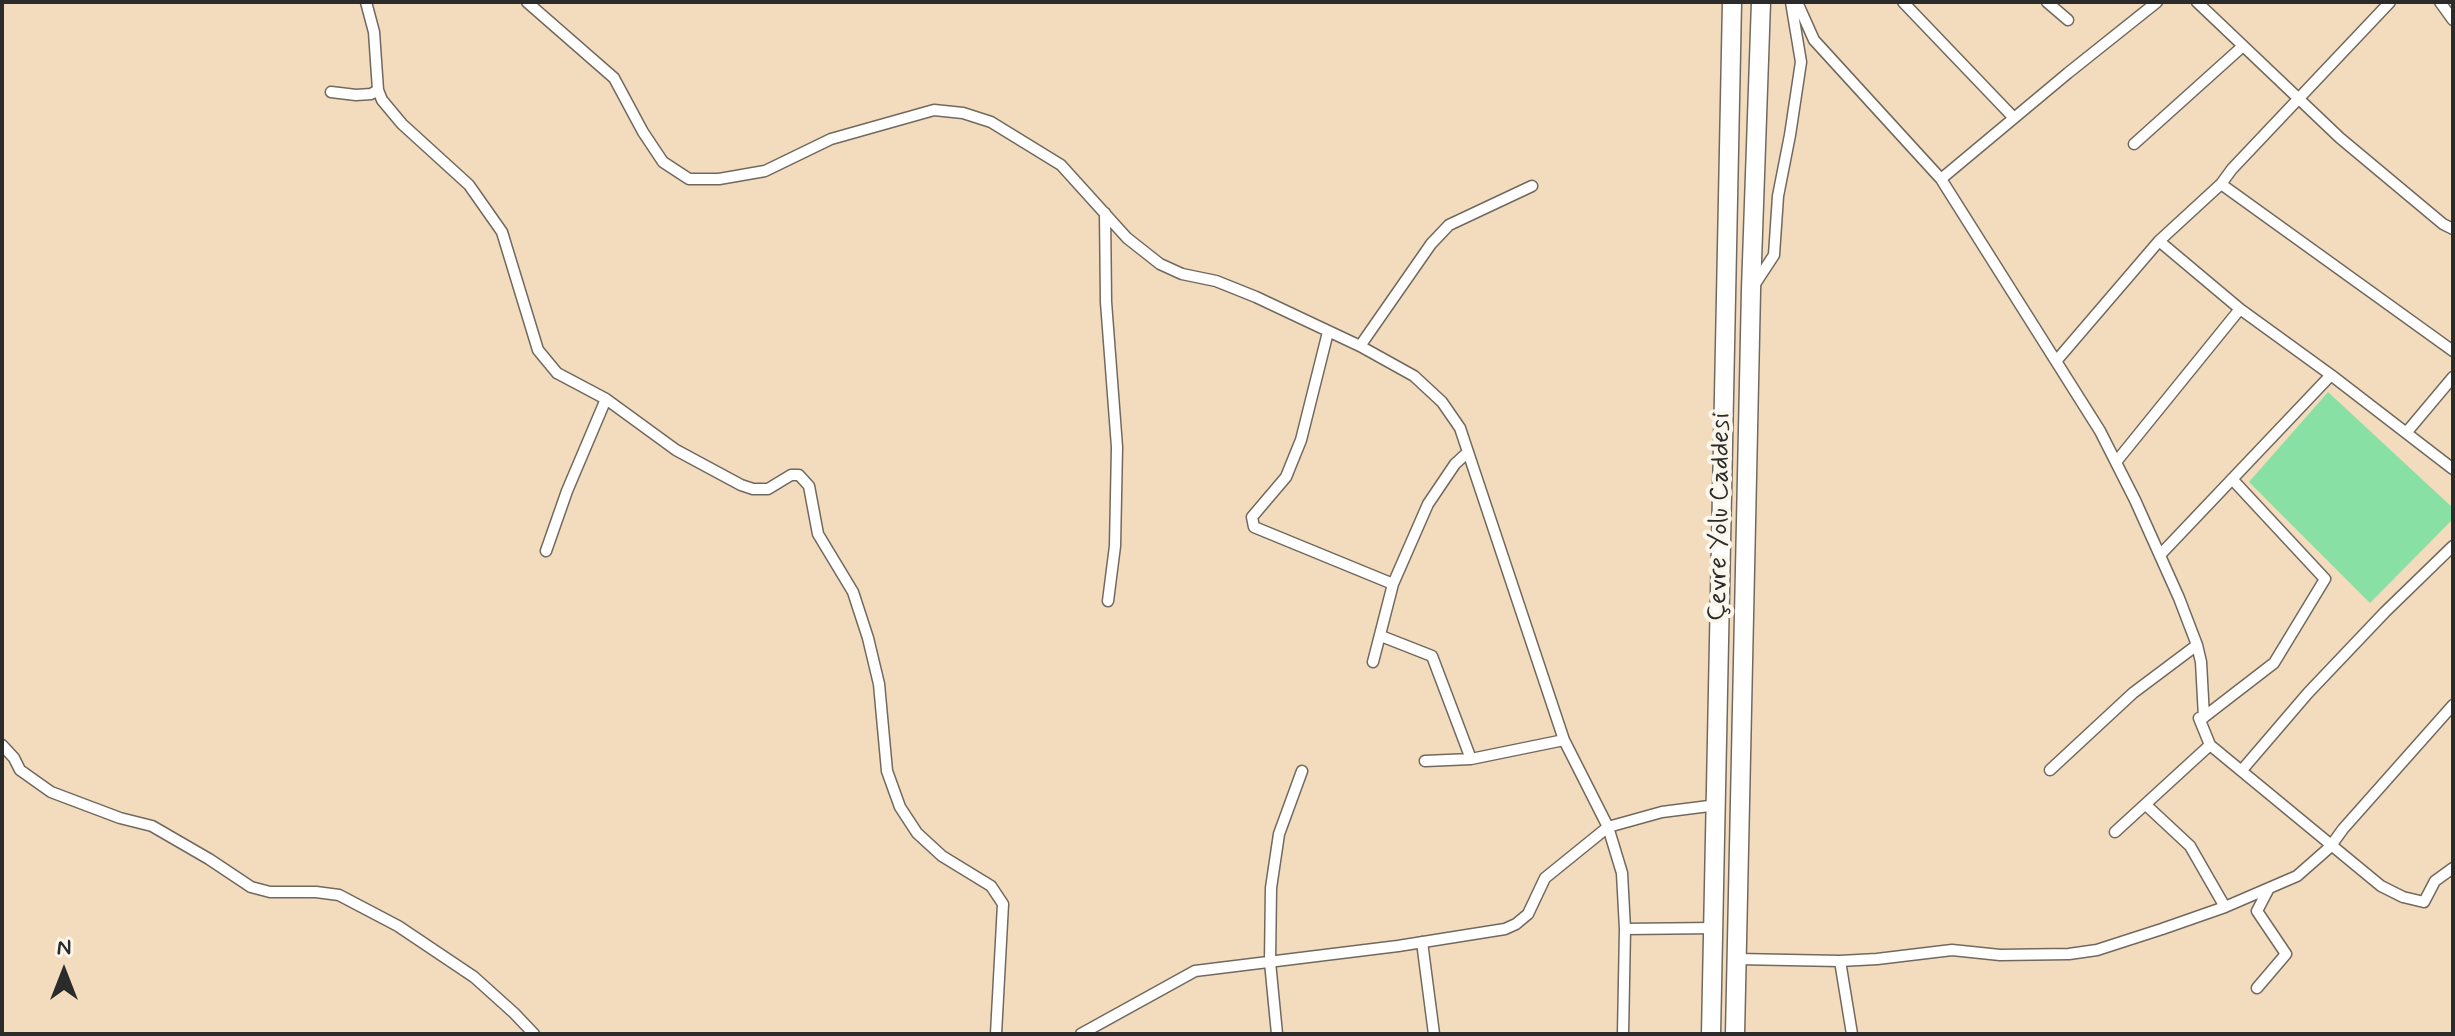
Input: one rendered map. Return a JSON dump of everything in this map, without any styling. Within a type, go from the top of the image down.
[{"type":"highway","name":"Çevre Yolu Caddesi","points":[[1711,1034],[1732,2]]},
{"type":"highway","name":"Çevre Yolu Caddesi","points":[[1735,1034],[1751,290],[1761,2]]},
{"type":"street","points":[[366,2],[374,32],[378,90],[386,106],[469,185],[502,232],[538,350],[557,373],[606,399],[676,450],[741,485],[768,489],[791,475],[799,475],[809,486],[818,534],[853,592],[868,638],[879,684],[887,771],[900,807],[917,833],[942,856],[991,886],[1003,904],[996,1034]]},
{"type":"street","points":[[527,2],[614,78],[663,162],[689,179],[719,179],[765,171],[831,139],[934,110],[963,113],[991,122],[1061,165],[1127,238],[1160,264],[1256,297],[1360,346],[1414,376],[1442,402],[1460,428],[1564,740],[1608,827],[1622,873],[1625,929],[1623,1034]]},
{"type":"street","points":[[1751,290],[1774,255],[1778,196],[1801,62],[1791,2]]},
{"type":"street","points":[[1797,2],[1814,40],[1941,179],[2100,431],[2160,555],[2197,645],[2204,717]]},
{"type":"street","points":[[1904,2],[2014,118]]},
{"type":"street","points":[[2047,2],[2068,20]]},
{"type":"street","points":[[1941,179],[2157,2]]},
{"type":"street","points":[[2197,2],[2340,138],[2453,229]]},
{"type":"street","points":[[2057,360],[2159,241],[2221,184],[2390,2]]},
{"type":"street","points":[[2440,2],[2453,20]]},
{"type":"street","points":[[2134,144],[2243,46]]},
{"type":"street","points":[[331,92],[356,95],[378,90]]},
{"type":"street","points":[[2221,184],[2453,351]]},
{"type":"street","points":[[1360,346],[1431,244],[1449,225],[1532,186]]},
{"type":"street","points":[[1105,213],[1106,302],[1117,447],[1115,546],[1108,601]]},
{"type":"street","points":[[2159,241],[2240,309],[2453,469]]},
{"type":"street","points":[[2116,462],[2240,309]]},
{"type":"street","points":[[1328,332],[1301,440],[1286,477],[1252,517],[1254,527],[1393,584]]},
{"type":"street","points":[[2160,555],[2331,375]]},
{"type":"street","points":[[2406,433],[2453,377]]},
{"type":"street","points":[[546,551],[567,491],[606,399]]},
{"type":"street","points":[[1373,662],[1393,584],[1428,504],[1455,464],[1468,452]]},
{"type":"street","points":[[2232,479],[2325,579],[2274,663],[2199,718],[2210,745],[2381,886],[2403,897],[2424,902],[2435,881],[2453,868]]},
{"type":"street","points":[[2242,770],[2317,683],[2453,546]]},
{"type":"street","points":[[1381,636],[1432,656],[1471,759]]},
{"type":"street","points":[[2050,770],[2133,693],[2197,645]]},
{"type":"street","points":[[1737,959],[1840,961],[1952,950],[2000,955],[2069,954],[2097,950],[2225,907],[2297,876],[2330,847],[2453,705]]},
{"type":"street","points":[[1425,761],[1471,759],[1564,740]]},
{"type":"street","points":[[2,745],[20,770],[51,792],[120,818],[152,826],[251,887],[270,892],[339,895],[398,926],[474,977],[534,1034]]},
{"type":"street","points":[[2115,832],[2210,745]]},
{"type":"street","points":[[1277,1034],[1270,962],[1271,888],[1279,834],[1302,771]]},
{"type":"street","points":[[1081,1034],[1195,971],[1505,929],[1528,914],[1545,878],[1608,827],[1662,812],[1717,805]]},
{"type":"street","points":[[2146,805],[2190,846],[2225,907]]},
{"type":"street","points":[[2257,988],[2286,954],[2257,911],[2268,890]]},
{"type":"street","points":[[1625,929],[1715,928]]},
{"type":"street","points":[[1422,942],[1434,1034]]},
{"type":"street","points":[[1840,961],[1852,1034]]},
{"type":"green space","points":[[2328,392],[2453,508],[2453,519],[2370,603],[2249,482]]}]
